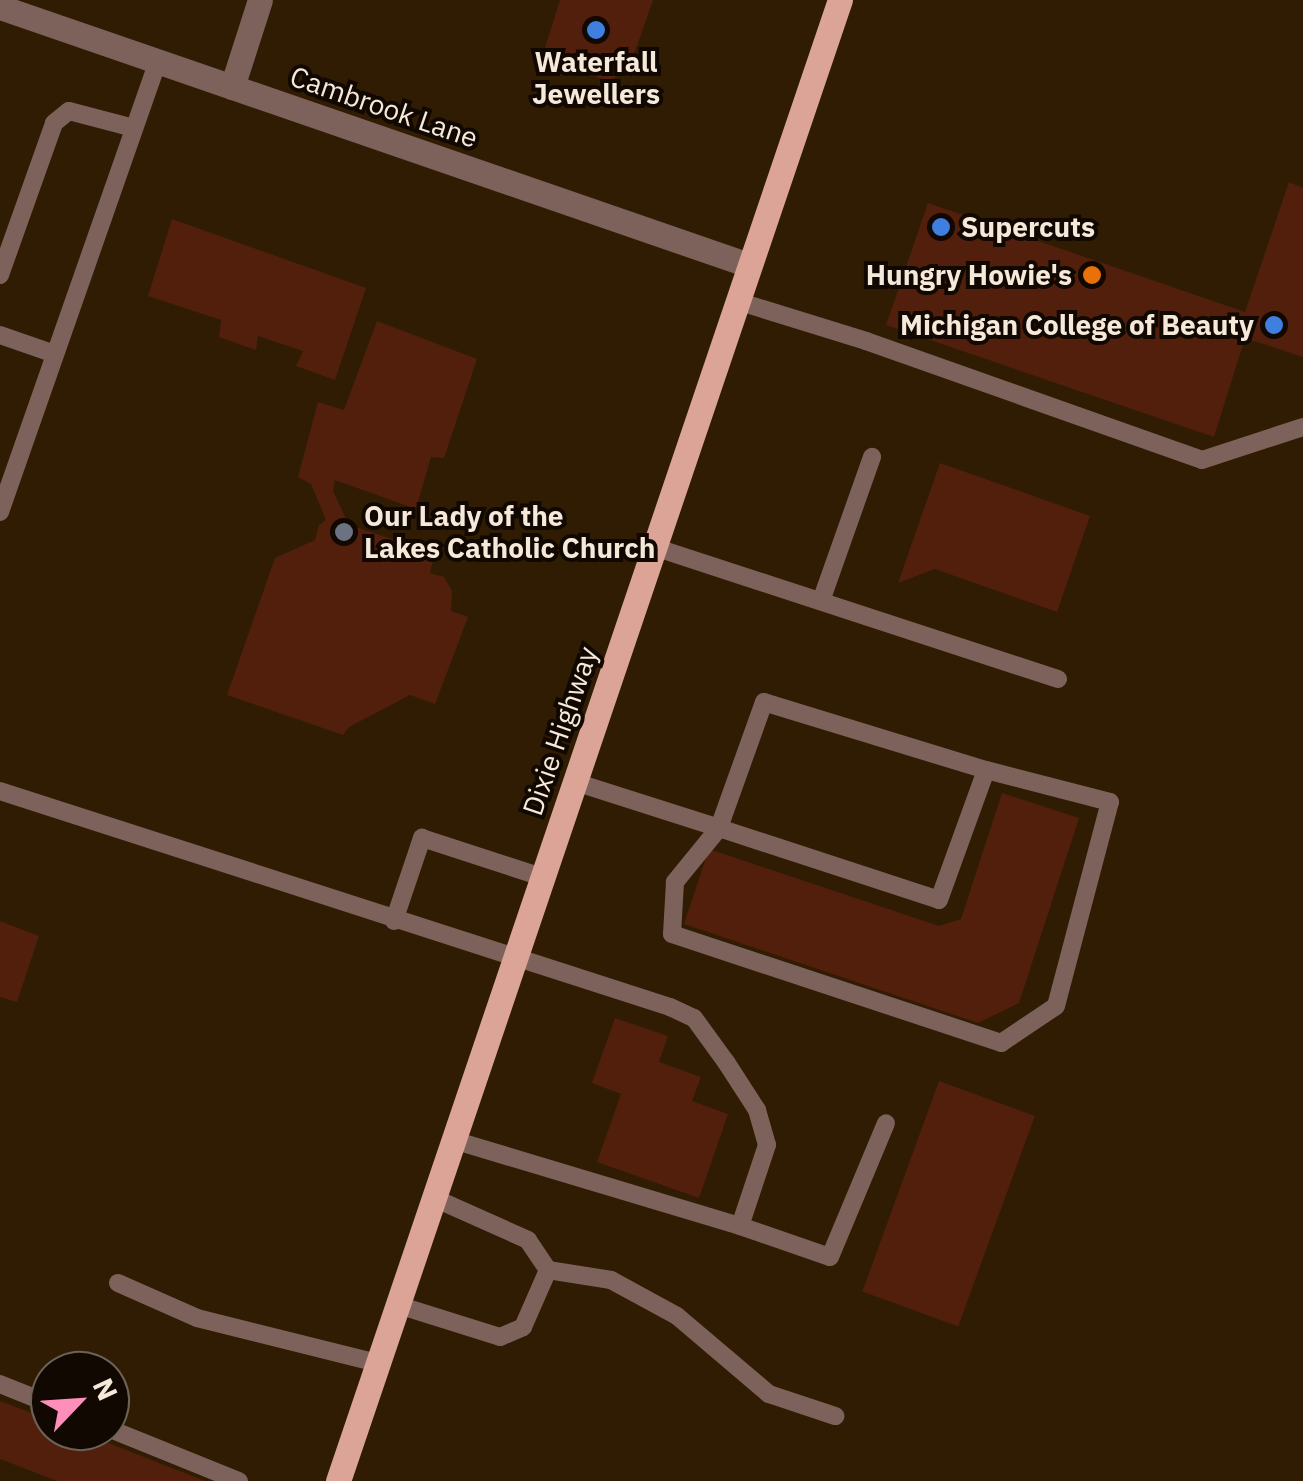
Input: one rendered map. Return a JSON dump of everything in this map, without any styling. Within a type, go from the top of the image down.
[{"type":"main road","name":"Dixie Highway","points":[[338,1481],[840,0]]},
{"type":"street","points":[[232,86],[260,0]]},
{"type":"street","name":"Cambrook Lane","points":[[0,7],[749,265]]},
{"type":"lane","points":[[0,512],[158,62]]},
{"type":"lane","points":[[0,275],[54,123],[69,111],[134,128]]},
{"type":"lane","points":[[737,302],[866,341],[1202,460],[1303,427]]},
{"type":"lane","points":[[0,335],[55,354]]},
{"type":"lane","points":[[821,601],[872,457]]},
{"type":"lane","points":[[654,547],[1058,679]]},
{"type":"lane","points":[[764,702],[986,770],[1110,802],[1056,1006],[1001,1043],[672,934],[675,882],[718,828],[764,702]]},
{"type":"lane","points":[[574,782],[939,900],[986,770]]},
{"type":"lane","points":[[0,791],[694,1018],[766,1128],[767,1145],[740,1226]]},
{"type":"lane","points":[[394,920],[422,838],[542,877]]},
{"type":"lane","points":[[454,1140],[830,1257],[886,1123]]},
{"type":"lane","points":[[434,1198],[528,1240],[548,1270],[611,1280],[676,1316],[769,1394],[835,1416]]},
{"type":"lane","points":[[398,1305],[500,1338],[524,1327],[548,1270]]},
{"type":"lane","points":[[118,1283],[196,1318],[378,1363]]},
{"type":"lane","points":[[0,1384],[30,1396]]},
{"type":"lane","points":[[130,1437],[239,1481]]},
{"type":"building","name":"Waterfall Jewellers","points":[[560,0],[653,0],[629,69],[609,81],[541,60]]},
{"type":"building","points":[[1289,182],[1303,188],[1303,357],[1245,338],[1214,437],[886,325],[928,203],[1245,312]]},
{"type":"building","points":[[172,219],[366,288],[335,380],[296,366],[303,351],[258,336],[256,350],[219,337],[221,320],[148,296]]},
{"type":"building","name":"Our Lady of the Lakes Catholic Church","points":[[377,321],[477,359],[444,458],[431,457],[416,509],[335,480],[333,491],[349,525],[435,553],[430,573],[444,577],[452,591],[451,611],[468,617],[435,704],[410,695],[349,727],[343,735],[227,695],[275,558],[315,540],[319,525],[326,520],[311,484],[298,477],[318,402],[344,410]]},
{"type":"building","points":[[940,463],[1090,516],[1057,612],[935,569],[898,583]]},
{"type":"building","points":[[1002,793],[1079,818],[1019,1003],[978,1023],[684,924],[709,849],[939,926],[961,919]]},
{"type":"building","points":[[0,921],[39,936],[17,1002],[0,997]]},
{"type":"building","points":[[615,1018],[668,1036],[659,1062],[701,1077],[692,1101],[728,1114],[699,1198],[597,1162],[621,1094],[592,1083]]},
{"type":"building","points":[[939,1081],[1035,1116],[958,1326],[862,1291]]},
{"type":"building","points":[[0,1401],[30,1412],[30,1451],[129,1451],[205,1481],[57,1481],[0,1459]]},
{"type":"place","name":"Waterfall Jewellers","points":[[596,30]]},
{"type":"place","name":"Supercuts","points":[[941,227]]},
{"type":"place","name":"Hungry Howie's","points":[[1092,275]]},
{"type":"place","name":"Michigan College of Beauty","points":[[1274,325]]},
{"type":"place","name":"Our Lady of the Lakes Catholic Church","points":[[344,532]]}]
